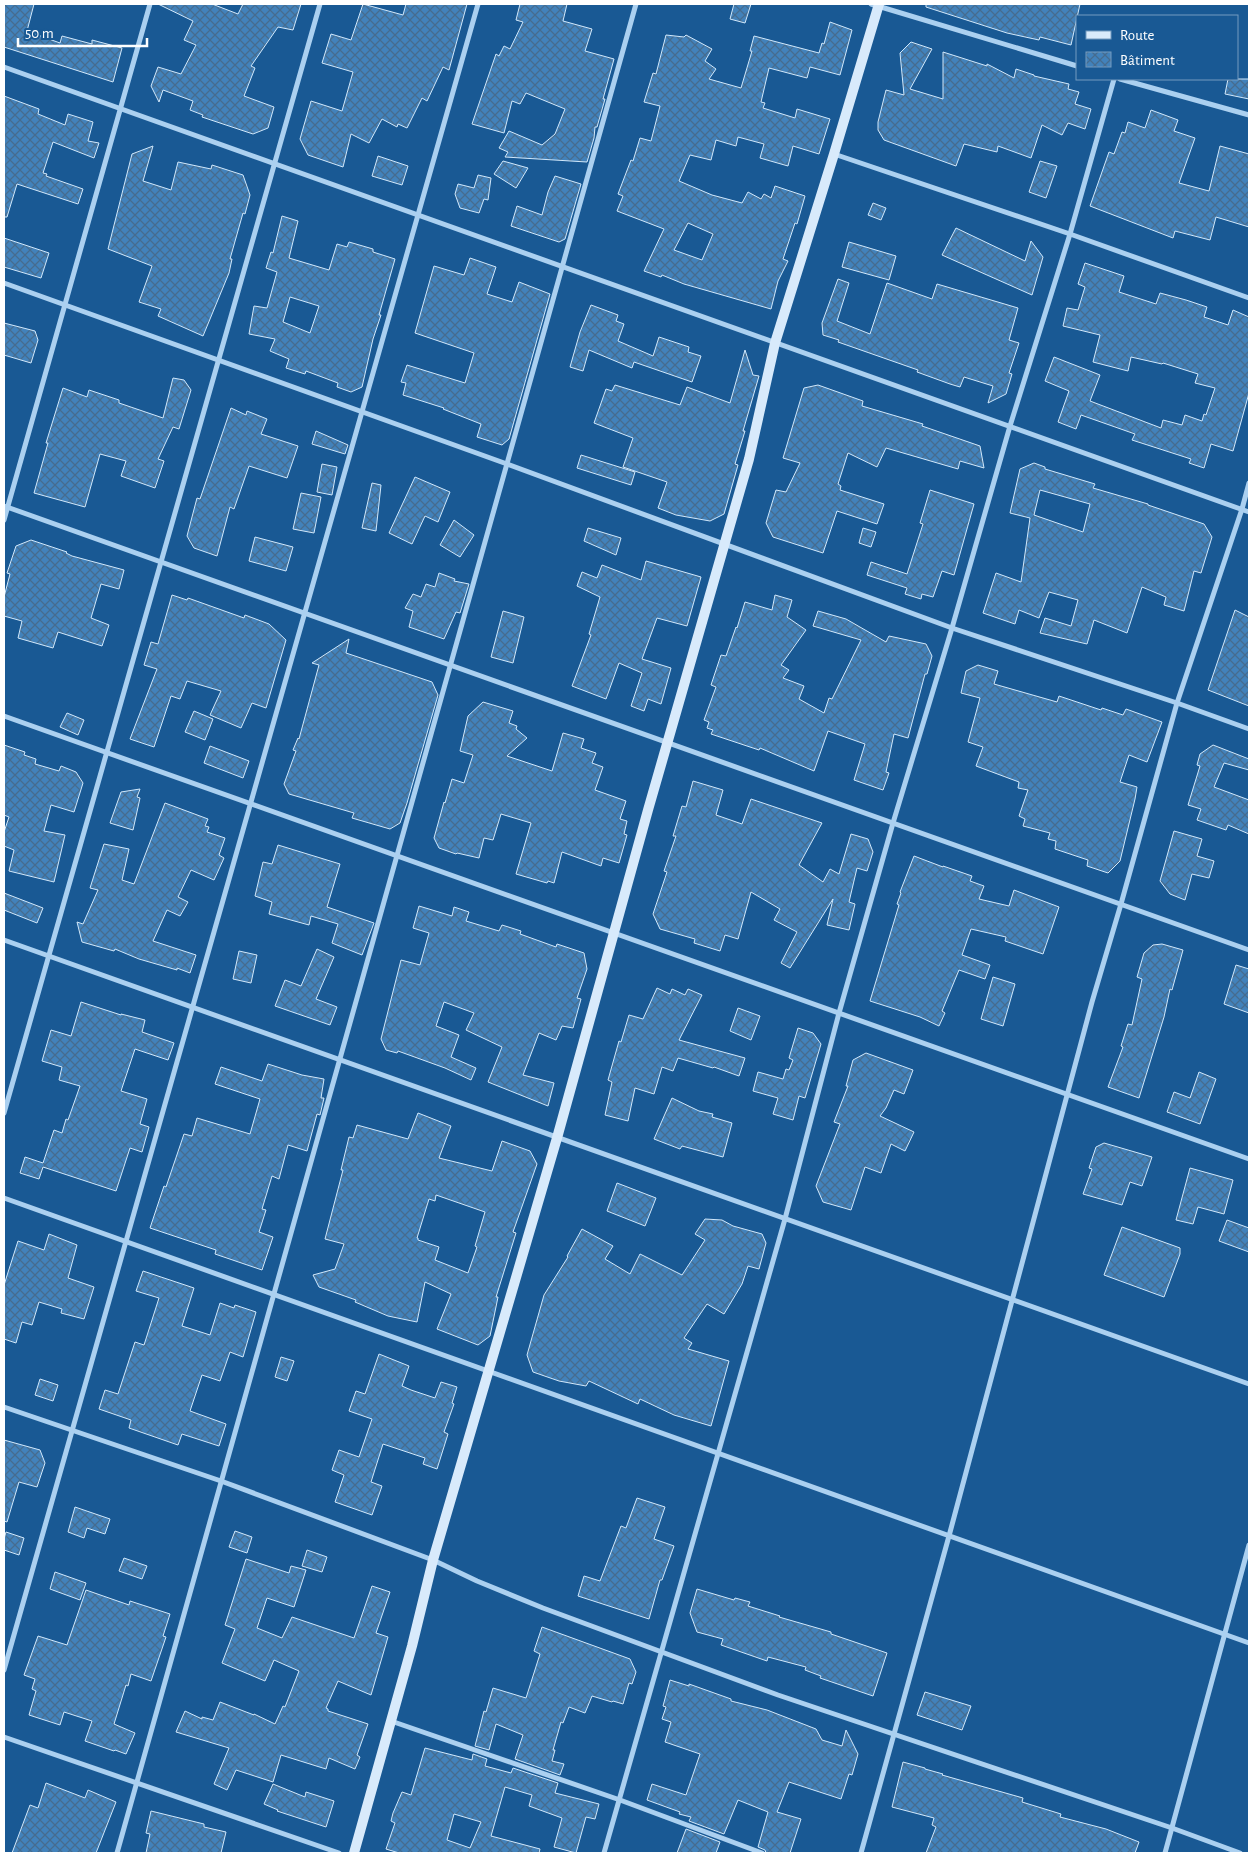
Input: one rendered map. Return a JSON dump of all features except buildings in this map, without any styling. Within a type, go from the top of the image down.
[{"type":"street","points":[[4,520],[6,507],[150,4]]},
{"type":"street","points":[[4,1113],[320,4]]},
{"type":"street","points":[[4,1670],[478,4]]},
{"type":"street","points":[[117,1853],[636,4]]},
{"type":"street","points":[[354,1853],[412,1646],[433,1560],[557,1138],[749,459],[775,343],[834,154],[876,4],[1076,66]]},
{"type":"street","points":[[4,68],[1249,512]]},
{"type":"street","points":[[604,1853],[785,1219],[839,1013],[893,823],[1010,426],[1070,234],[1114,80]]},
{"type":"street","points":[[1124,80],[1249,115]]},
{"type":"street","points":[[834,154],[1070,234],[1249,298]]},
{"type":"street","points":[[4,283],[507,464],[952,628],[1249,729]]},
{"type":"street","points":[[861,1853],[949,1536],[1066,1094],[1177,703],[1249,483]]},
{"type":"street","points":[[6,507],[1249,950]]},
{"type":"street","points":[[4,716],[1249,1159]]},
{"type":"street","points":[[4,940],[1249,1384]]},
{"type":"street","points":[[4,1198],[1249,1643]]},
{"type":"street","points":[[4,1406],[221,1482],[433,1560],[544,1608],[778,1695],[1172,1828],[1240,1853]]},
{"type":"street","points":[[1165,1853],[1249,1545]]},
{"type":"street","points":[[390,1721],[620,1800],[762,1853]]},
{"type":"street","points":[[4,1737],[339,1853]]}]
